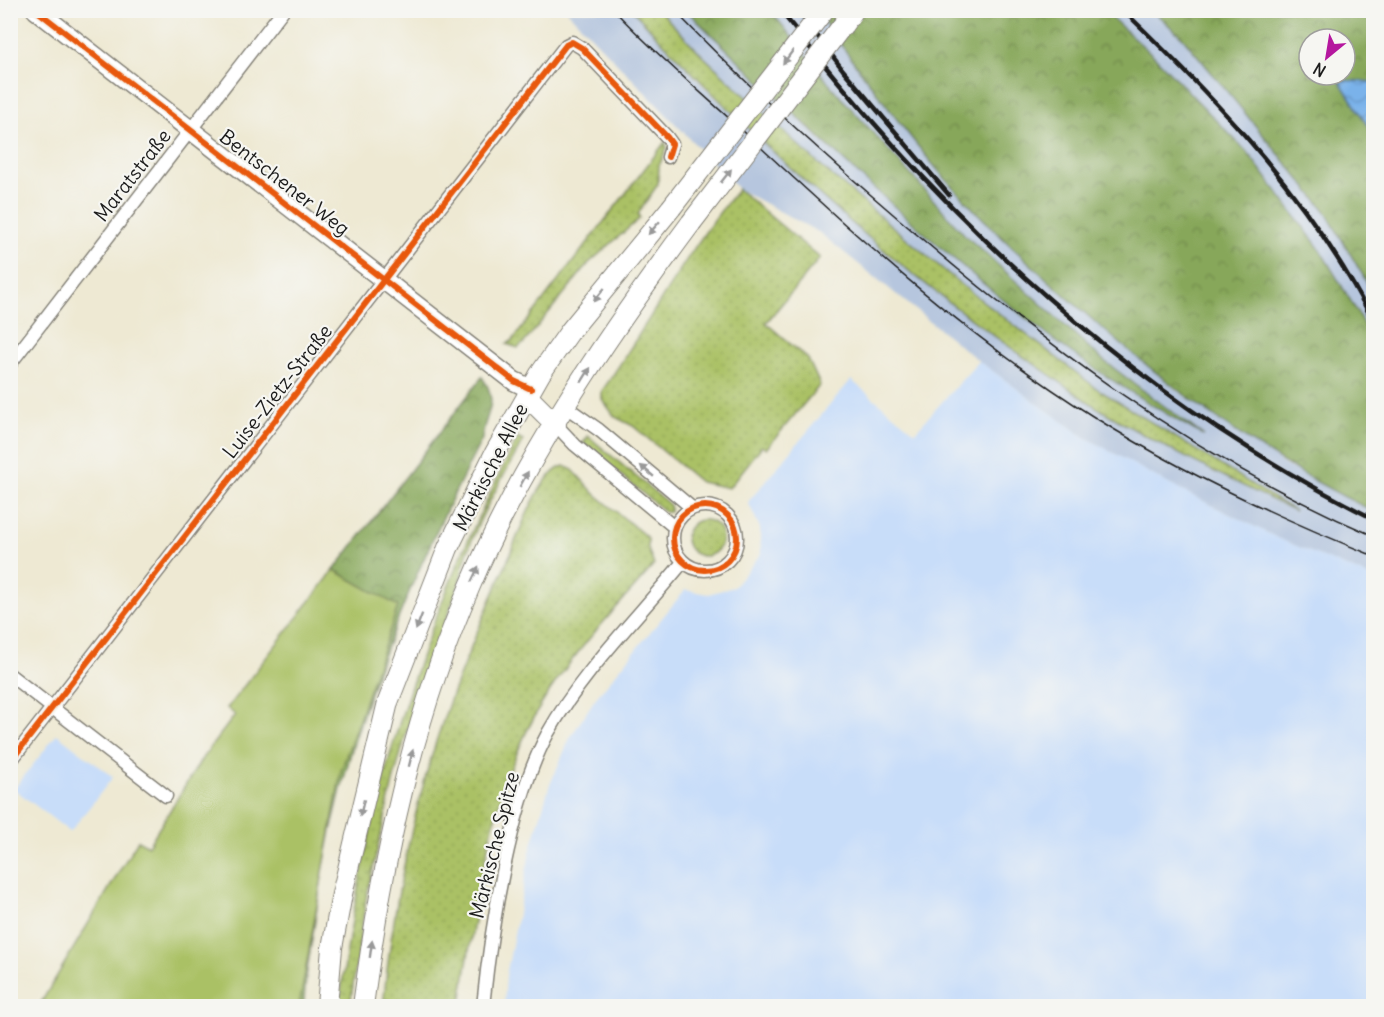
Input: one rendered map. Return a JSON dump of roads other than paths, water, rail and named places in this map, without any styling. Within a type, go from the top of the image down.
[{"type":"main road","name":"Märkische Allee","points":[[327,1006],[332,948],[342,894],[388,702],[448,548],[524,389],[671,208],[824,10]]},
{"type":"main road","name":"Märkische Allee","points":[[363,1006],[376,913],[388,850],[428,696],[470,586],[495,531],[566,407],[616,327],[691,223],[848,18]]},
{"type":"main road","points":[[524,389],[566,407]]},
{"type":"main road","points":[[524,389],[556,425]]},
{"type":"street","name":"Bentschener Weg","points":[[36,10],[524,389]]},
{"type":"street","name":"Maratstraße","points":[[10,364],[283,10]]},
{"type":"street","name":"Luise-Zietz-Straße","points":[[10,762],[566,45],[572,42],[582,48],[667,137],[672,144],[668,157]]},
{"type":"street","points":[[566,407],[599,430],[692,508]]},
{"type":"street","points":[[556,425],[575,445],[674,527]]},
{"type":"street","points":[[712,507],[723,512],[733,522],[737,533],[736,547],[731,558],[720,567],[707,571],[694,569],[683,562],[674,548],[674,527],[679,518],[692,508],[712,507]]},
{"type":"street","name":"Märkische Spitze","points":[[483,1006],[488,958],[510,843],[531,772],[548,734],[574,694],[683,562]]},
{"type":"street","points":[[10,675],[166,796]]},
{"type":"water","points":[[1357,81],[1373,82],[1373,134],[1343,87],[1357,87]]},
{"type":"tram line","points":[[614,10],[666,61],[877,253],[961,322],[1048,387],[1094,417],[1196,475],[1266,510],[1374,556]]},
{"type":"tram line","points":[[674,10],[751,87],[831,160],[942,256],[1057,348],[1179,432],[1242,470],[1307,505],[1374,536]]},
{"type":"railway","points":[[780,10],[909,162],[977,232],[1048,298],[1124,360],[1203,418],[1286,471],[1374,519]]},
{"type":"railway","points":[[798,10],[843,70],[949,195]]},
{"type":"railway","points":[[1123,10],[1195,81],[1294,195],[1350,278],[1374,323]]}]
